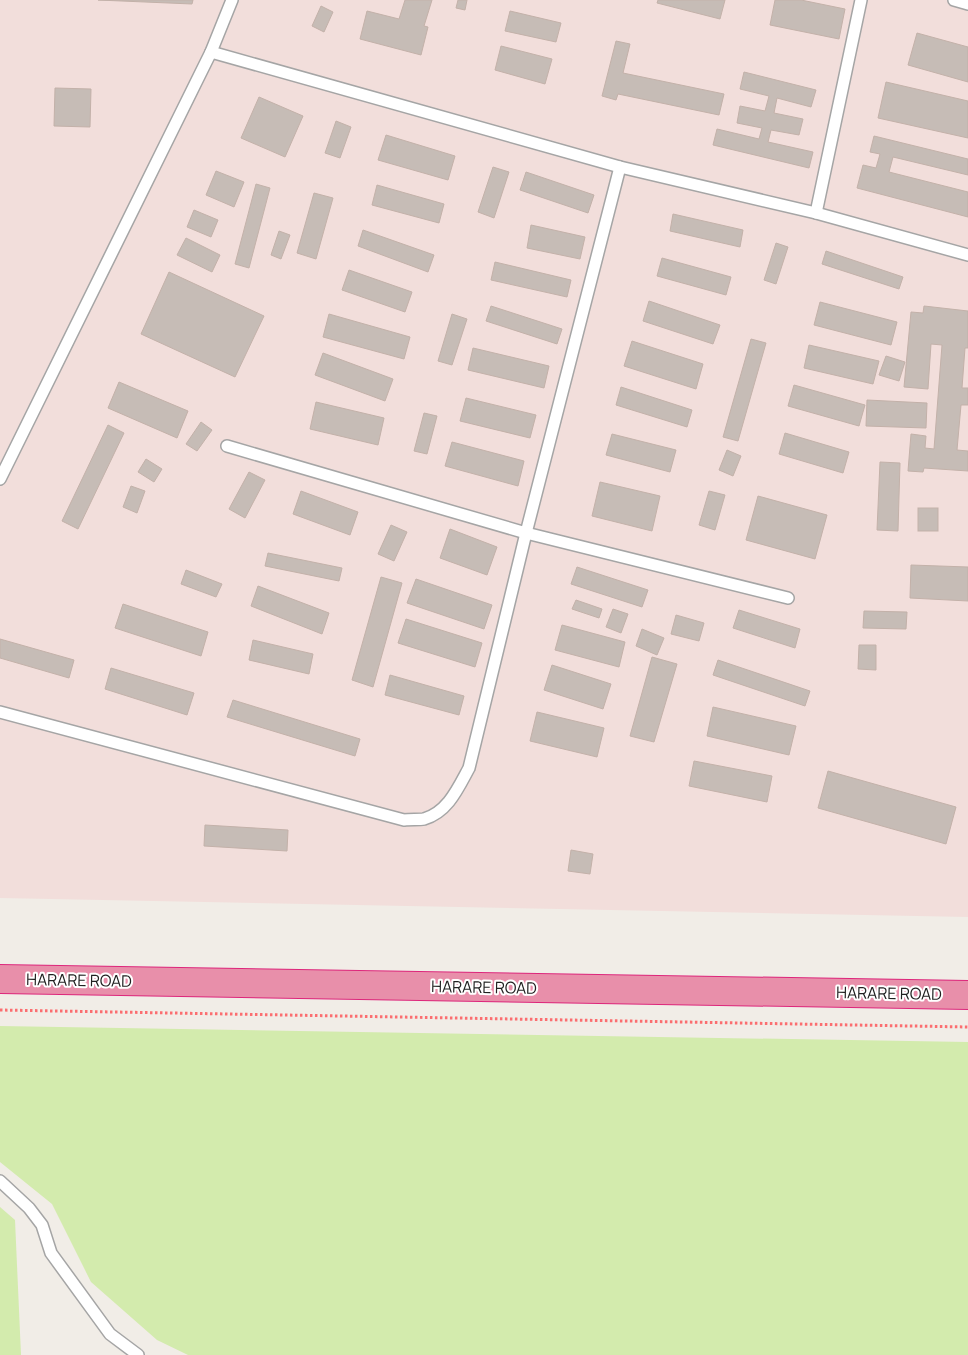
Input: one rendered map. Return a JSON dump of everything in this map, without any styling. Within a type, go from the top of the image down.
[{"type":"highway","name":"HARARE ROAD","points":[[0,979],[968,995]]},
{"type":"lane","points":[[0,479],[211,52],[232,0]]},
{"type":"lane","points":[[816,212],[861,0]]},
{"type":"lane","points":[[954,0],[968,4]]},
{"type":"lane","points":[[211,52],[620,167],[816,212],[968,255]]},
{"type":"lane","points":[[0,712],[404,820],[424,819],[444,808],[454,796],[469,768],[526,534],[620,167]]},
{"type":"lane","points":[[227,446],[526,534],[788,598]]},
{"type":"lane","points":[[0,1181],[29,1208],[42,1226],[51,1253],[110,1334],[138,1355]]},
{"type":"path","points":[[0,1010],[968,1027]]},
{"type":"shaded area","points":[[0,0],[968,0],[968,917],[0,898]]},
{"type":"green space","points":[[0,1026],[968,1042],[968,1355],[188,1355],[157,1340],[91,1282],[52,1204],[0,1162]]},
{"type":"green space","points":[[0,1207],[15,1220],[21,1355],[0,1355]]},
{"type":"building","points":[[98,0],[193,0],[192,4]]},
{"type":"building","points":[[405,0],[432,0],[424,26],[428,27],[421,55],[360,39],[367,11],[399,19]]},
{"type":"building","points":[[458,0],[467,0],[465,10],[456,8]]},
{"type":"building","points":[[658,0],[725,0],[720,19],[657,3]]},
{"type":"building","points":[[775,0],[801,0],[845,9],[839,39],[770,25]]},
{"type":"building","points":[[321,6],[333,12],[324,32],[312,26]]},
{"type":"building","points":[[510,11],[561,23],[556,42],[505,31]]},
{"type":"building","points":[[917,33],[968,47],[968,82],[908,65]]},
{"type":"building","points":[[616,41],[630,44],[623,73],[724,94],[719,115],[618,94],[616,100],[602,96]]},
{"type":"building","points":[[501,46],[552,59],[545,84],[495,70]]},
{"type":"building","points":[[744,72],[816,90],[811,107],[777,98],[774,113],[803,119],[799,135],[771,130],[768,142],[813,152],[809,168],[713,145],[717,129],[759,139],[762,128],[737,123],[740,106],[765,111],[769,96],[740,89]]},
{"type":"building","points":[[886,82],[968,101],[968,138],[878,118]]},
{"type":"building","points":[[55,88],[91,89],[90,127],[54,126]]},
{"type":"building","points":[[259,97],[303,116],[285,157],[241,138]]},
{"type":"building","points":[[336,121],[351,127],[340,158],[325,153]]},
{"type":"building","points":[[386,135],[455,156],[448,180],[378,160]]},
{"type":"building","points":[[874,136],[968,159],[968,175],[893,157],[889,172],[968,192],[968,217],[857,188],[863,165],[876,168],[880,154],[870,152]]},
{"type":"building","points":[[493,167],[509,172],[494,218],[478,212]]},
{"type":"building","points":[[216,171],[244,182],[234,207],[206,195]]},
{"type":"building","points":[[526,172],[594,195],[588,213],[520,190]]},
{"type":"building","points":[[256,184],[270,188],[249,268],[235,264]]},
{"type":"building","points":[[377,185],[444,204],[439,223],[372,205]]},
{"type":"building","points":[[314,193],[333,198],[316,259],[297,253]]},
{"type":"building","points":[[194,210],[218,220],[211,237],[187,227]]},
{"type":"building","points":[[673,214],[743,230],[740,247],[670,231]]},
{"type":"building","points":[[531,225],[585,237],[580,259],[527,248]]},
{"type":"building","points":[[363,230],[434,255],[428,272],[358,246]]},
{"type":"building","points":[[279,231],[290,235],[281,259],[271,255]]},
{"type":"building","points":[[186,238],[220,255],[212,272],[177,255]]},
{"type":"building","points":[[776,243],[788,247],[776,284],[764,280]]},
{"type":"building","points":[[826,251],[903,277],[899,289],[822,264]]},
{"type":"building","points":[[662,258],[731,277],[726,295],[657,276]]},
{"type":"building","points":[[495,262],[571,280],[567,297],[491,280]]},
{"type":"building","points":[[349,270],[412,292],[405,312],[342,290]]},
{"type":"building","points":[[169,272],[264,316],[235,377],[141,334]]},
{"type":"building","points":[[649,301],[720,325],[713,344],[643,321]]},
{"type":"building","points":[[820,302],[897,322],[891,345],[814,325]]},
{"type":"building","points":[[491,306],[562,329],[557,344],[486,321]]},
{"type":"building","points":[[924,306],[968,311],[968,348],[965,348],[962,388],[968,388],[968,405],[961,405],[957,450],[968,451],[968,471],[924,468],[923,472],[908,471],[911,434],[926,436],[925,448],[934,449],[942,345],[931,344],[928,389],[904,387],[911,312],[923,313]]},
{"type":"building","points":[[329,314],[410,337],[404,359],[323,337]]},
{"type":"building","points":[[452,314],[467,319],[452,365],[438,361]]},
{"type":"building","points":[[751,339],[766,343],[738,441],[723,437]]},
{"type":"building","points":[[632,341],[703,364],[696,389],[624,366]]},
{"type":"building","points":[[809,345],[879,361],[873,384],[804,368]]},
{"type":"building","points":[[473,348],[549,366],[544,388],[468,370]]},
{"type":"building","points":[[323,353],[393,379],[385,401],[315,375]]},
{"type":"building","points":[[886,356],[905,362],[899,381],[879,375]]},
{"type":"building","points":[[119,382],[188,411],[177,438],[108,408]]},
{"type":"building","points":[[794,385],[865,405],[859,426],[788,406]]},
{"type":"building","points":[[621,387],[692,410],[687,427],[616,405]]},
{"type":"building","points":[[466,398],[536,415],[530,438],[460,421]]},
{"type":"building","points":[[867,400],[927,403],[926,428],[866,426]]},
{"type":"building","points":[[316,402],[384,418],[378,445],[310,429]]},
{"type":"building","points":[[424,413],[437,416],[427,454],[414,451]]},
{"type":"building","points":[[201,422],[212,430],[197,451],[186,444]]},
{"type":"building","points":[[108,425],[124,433],[78,529],[62,521]]},
{"type":"building","points":[[785,433],[849,452],[843,473],[779,454]]},
{"type":"building","points":[[612,434],[676,450],[670,472],[606,455]]},
{"type":"building","points":[[452,442],[524,461],[518,486],[445,466]]},
{"type":"building","points":[[727,450],[741,456],[733,476],[719,470]]},
{"type":"building","points":[[146,459],[162,469],[154,482],[138,472]]},
{"type":"building","points":[[880,462],[900,463],[898,531],[877,530]]},
{"type":"building","points":[[249,472],[265,480],[245,518],[229,509]]},
{"type":"building","points":[[600,482],[660,496],[652,531],[592,516]]},
{"type":"building","points":[[131,486],[145,491],[137,513],[123,507]]},
{"type":"building","points":[[301,491],[358,512],[350,535],[293,514]]},
{"type":"building","points":[[709,491],[725,495],[715,530],[699,525]]},
{"type":"building","points":[[758,496],[827,515],[815,559],[746,540]]},
{"type":"building","points":[[918,508],[938,508],[938,531],[918,531]]},
{"type":"building","points":[[391,525],[407,532],[394,561],[378,554]]},
{"type":"building","points":[[450,529],[497,547],[487,575],[440,558]]},
{"type":"building","points":[[268,553],[342,568],[339,581],[265,566]]},
{"type":"building","points":[[911,565],[968,567],[968,601],[910,598]]},
{"type":"building","points":[[577,567],[648,590],[642,607],[571,584]]},
{"type":"building","points":[[186,570],[222,584],[216,597],[181,584]]},
{"type":"building","points":[[381,577],[402,583],[373,687],[352,680]]},
{"type":"building","points":[[416,579],[492,605],[484,629],[407,603]]},
{"type":"building","points":[[258,586],[329,613],[322,634],[251,606]]},
{"type":"building","points":[[576,600],[602,609],[599,618],[572,609]]},
{"type":"building","points":[[123,604],[208,632],[201,656],[115,628]]},
{"type":"building","points":[[613,609],[628,614],[621,633],[606,627]]},
{"type":"building","points":[[739,610],[800,629],[795,648],[733,628]]},
{"type":"building","points":[[864,611],[907,612],[906,629],[863,628]]},
{"type":"building","points":[[676,615],[704,623],[699,641],[671,634]]},
{"type":"building","points":[[406,619],[482,643],[475,667],[398,643]]},
{"type":"building","points":[[562,625],[625,642],[619,667],[555,650]]},
{"type":"building","points":[[642,629],[664,638],[657,655],[636,646]]},
{"type":"building","points":[[0,639],[74,660],[69,678],[0,658]]},
{"type":"building","points":[[253,640],[313,654],[309,674],[249,660]]},
{"type":"building","points":[[859,645],[876,645],[876,670],[858,669]]},
{"type":"building","points":[[652,657],[677,664],[654,742],[630,736]]},
{"type":"building","points":[[718,660],[810,691],[805,706],[713,675]]},
{"type":"building","points":[[552,665],[611,684],[603,709],[544,690]]},
{"type":"building","points":[[111,668],[194,693],[187,715],[105,689]]},
{"type":"building","points":[[390,675],[464,696],[459,715],[385,695]]},
{"type":"building","points":[[233,700],[360,739],[355,756],[227,717]]},
{"type":"building","points":[[713,707],[796,726],[789,755],[707,736]]},
{"type":"building","points":[[537,712],[604,728],[597,757],[530,741]]},
{"type":"building","points":[[694,761],[772,776],[767,802],[689,786]]},
{"type":"building","points":[[828,771],[956,807],[946,844],[818,808]]},
{"type":"building","points":[[205,825],[288,830],[287,851],[204,846]]},
{"type":"building","points":[[571,850],[593,854],[590,874],[568,871]]}]
